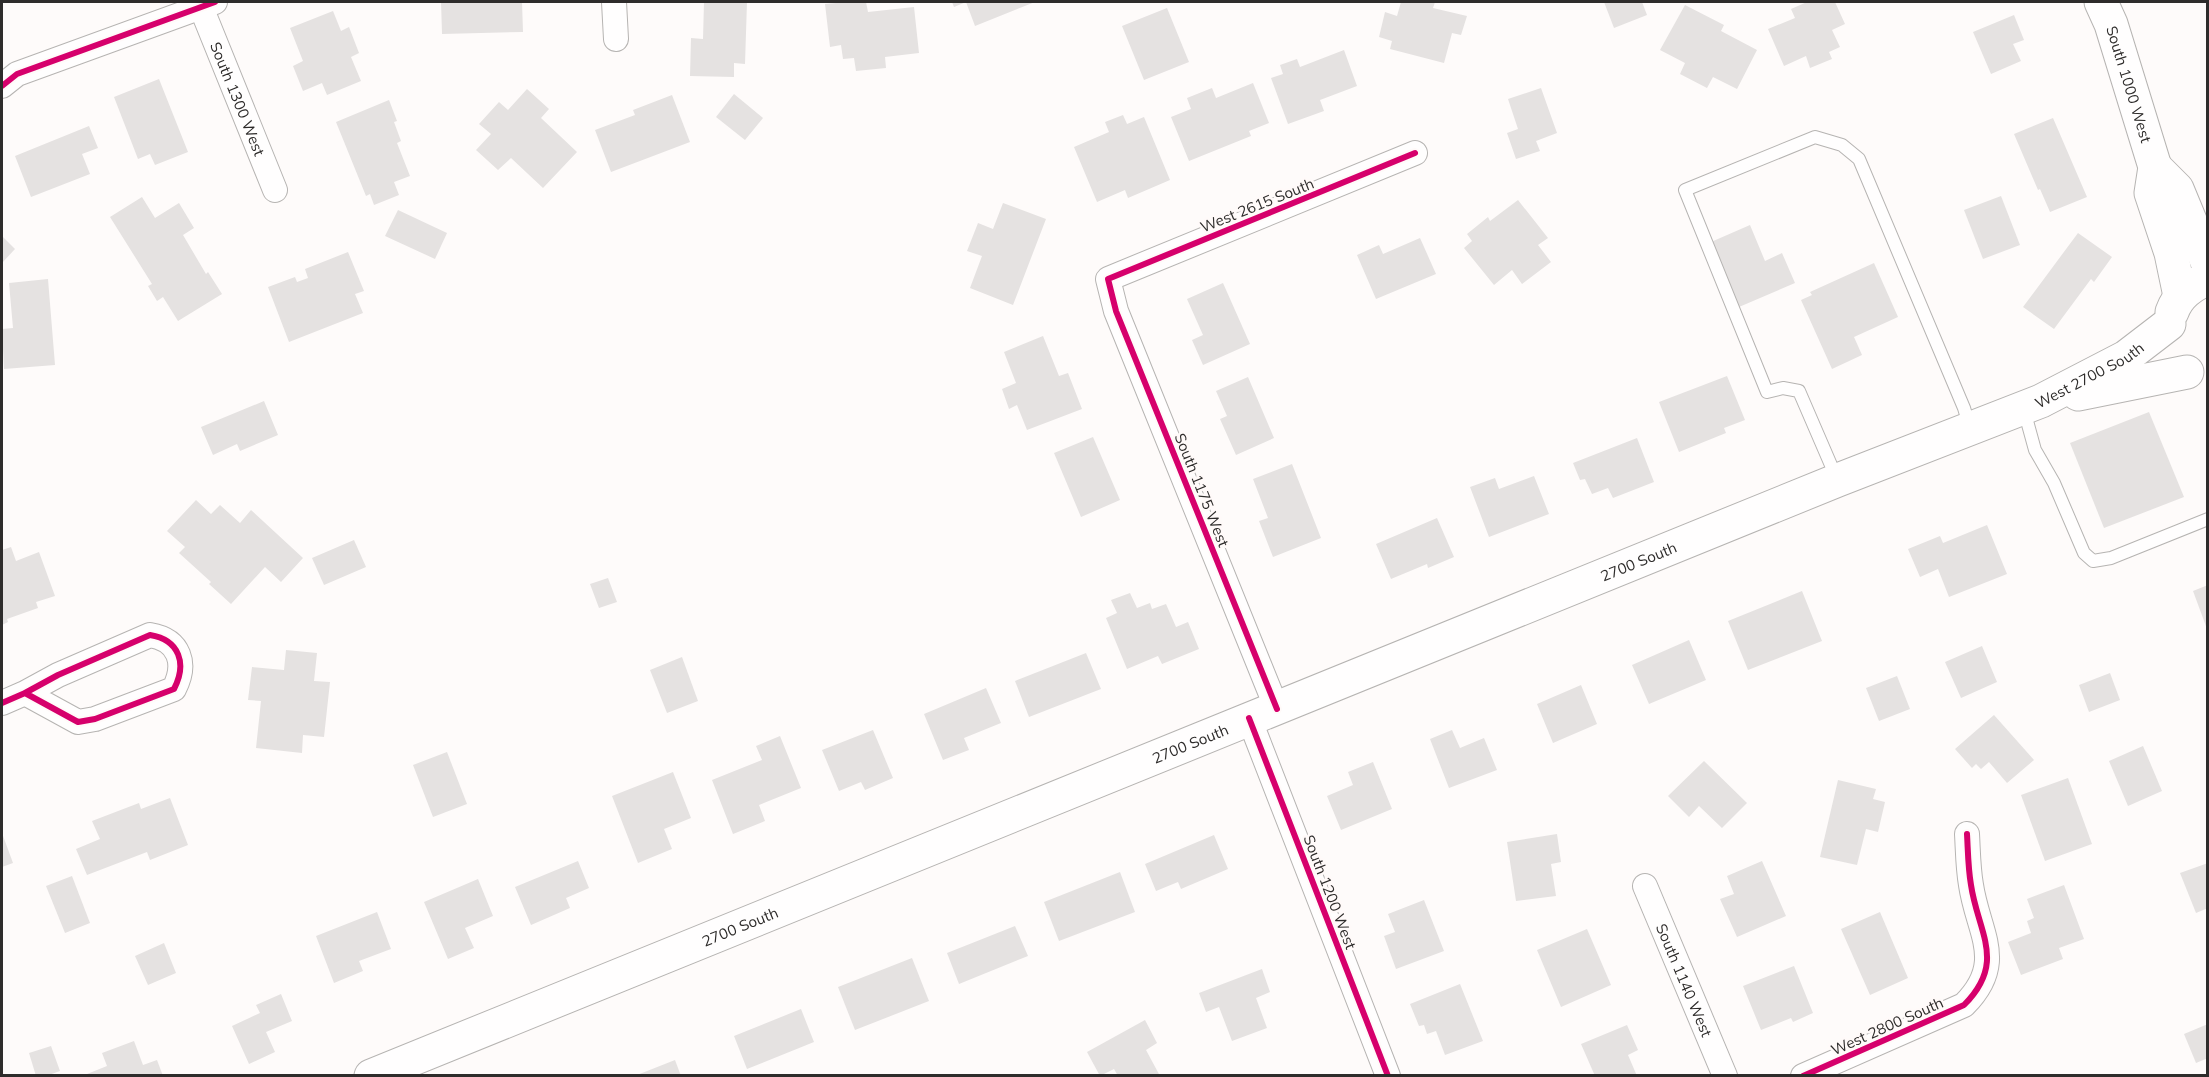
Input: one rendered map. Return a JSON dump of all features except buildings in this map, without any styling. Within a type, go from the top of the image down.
[{"type":"main road","name":"South 1000 West","points":[[2101,2],[2111,24],[2155,166],[2151,193],[2172,253],[2174,310],[2168,337],[2178,362],[2197,377]]},
{"type":"main road","name":"South 1000 West","points":[[2155,166],[2177,189],[2208,264]]},
{"type":"main road","name":"West 2700 South","points":[[2032,405],[2126,357],[2174,310],[2192,285],[2208,278]]},
{"type":"main road","name":"West 2700 South","points":[[2032,405],[2197,377]]},
{"type":"main road","name":"2700 South","points":[[371,1076],[1838,480],[2032,405]]},
{"type":"street","points":[[614,2],[616,39]]},
{"type":"street","points":[[2,86],[17,74],[208,4]]},
{"type":"street","name":"South 1300 West","points":[[208,4],[275,190]]},
{"type":"street","name":"West 2615 South","points":[[1108,279],[1415,153]]},
{"type":"street","name":"South 1175 West","points":[[1108,279],[1116,311],[1263,713]]},
{"type":"street","points":[[2,703],[58,675],[150,635],[163,637],[173,644],[181,665],[180,678],[174,689],[95,719],[78,722],[25,693]]},
{"type":"street","name":"South 1200 West","points":[[1263,713],[1388,1076]]},
{"type":"street","name":"West 2800 South","points":[[1803,1076],[1964,1005],[1977,992],[1985,970],[1988,946],[1971,886],[1967,834]]},
{"type":"street","name":"South 1140 West","points":[[1645,886],[1725,1076]]},
{"type":"lane","points":[[1838,480],[1798,391],[1783,388],[1767,392],[1684,190],[1815,137],[1842,145],[1859,159],[1960,397],[1970,429]]},
{"type":"lane","points":[[2032,405],[2035,450],[2054,483],[2084,553],[2093,561],[2111,558],[2208,519]]},
{"type":"cycle path","points":[[2,86],[17,74],[215,2]]},
{"type":"cycle path","points":[[1277,709],[1116,311],[1108,279],[1415,153]]},
{"type":"cycle path","points":[[2,703],[58,675],[150,635],[168,642],[178,654],[180,662],[180,671],[174,689],[95,719],[78,722],[25,693]]},
{"type":"cycle path","points":[[1249,718],[1388,1076]]},
{"type":"cycle path","points":[[1803,1076],[1964,1005],[1977,989],[1984,975],[1987,961],[1986,947],[1971,885],[1967,834]]}]
